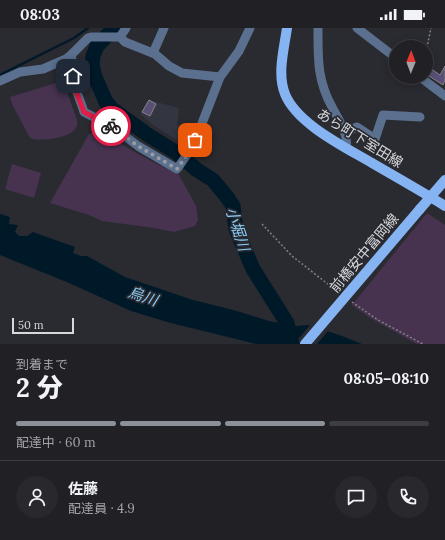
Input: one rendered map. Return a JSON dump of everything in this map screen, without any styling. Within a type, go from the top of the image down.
[{"type":"main road","name":"あら町下室田線","points":[[287,28],[282,67],[282,82],[285,94],[292,106],[314,127],[346,148],[445,206]]},
{"type":"main road","name":"前橋安中富岡線","points":[[305,344],[445,180]]},
{"type":"street","points":[[119,37],[126,28]]},
{"type":"street","points":[[153,53],[164,28]]},
{"type":"street","points":[[71,55],[74,86],[84,112],[112,127],[138,146],[177,169],[191,149],[220,77],[239,51],[250,28]]},
{"type":"street","points":[[318,28],[319,68],[322,81],[327,98],[345,132],[347,142],[346,148]]},
{"type":"street","points":[[358,28],[389,52]]},
{"type":"street","points":[[0,81],[20,72],[43,69],[71,55],[88,38],[91,37],[119,37],[125,42],[153,53],[169,66],[182,73],[220,77]]},
{"type":"street","points":[[429,84],[445,96]]},
{"type":"street","points":[[345,132],[357,127],[375,139],[383,116],[420,117]]},
{"type":"path","points":[[428,40],[431,28]]},
{"type":"path","points":[[262,224],[292,256],[340,293]]},
{"type":"path","points":[[353,302],[378,320],[423,344]]},
{"type":"shaded area","points":[[63,81],[77,120],[76,128],[67,135],[61,137],[40,140],[30,138],[12,104],[10,97]]},
{"type":"shaded area","points":[[149,100],[179,108],[177,125],[194,133],[186,146],[152,124],[140,114]]},
{"type":"shaded area","points":[[101,131],[136,153],[179,175],[196,206],[198,220],[195,226],[174,232],[102,221],[89,215],[50,203],[89,134]]},
{"type":"shaded area","points":[[12,164],[41,173],[34,198],[5,189]]},
{"type":"shaded area","points":[[427,213],[445,225],[445,344],[417,344],[372,319],[352,305]]},
{"type":"water","name":"烏川","points":[[0,214],[10,217],[9,224],[18,225],[15,232],[19,236],[27,236],[33,232],[75,247],[73,253],[81,256],[87,256],[125,277],[193,300],[269,321],[295,326],[309,325],[362,344],[256,344],[167,322],[131,311],[69,283],[0,255]]},
{"type":"pier","points":[[311,324],[329,330],[317,344],[294,344]]},
{"type":"building","points":[[445,66],[445,80],[443,85],[433,79],[433,70],[440,75]]},
{"type":"building","points":[[149,100],[156,104],[150,116],[142,112]]},
{"type":"waterway","points":[[0,75],[74,38],[88,28]]},
{"type":"waterway","name":"小堀川","points":[[114,28],[97,46],[93,56],[92,65],[95,77],[106,102],[112,109],[148,135],[177,153],[197,170],[213,180],[227,197],[233,206],[236,229],[253,269],[287,323],[292,344]]},
{"type":"way so far","points":[[111,126],[138,146],[177,169],[191,149],[195,140]]},
{"type":"route","points":[[73,76],[74,86],[84,112],[111,126]]}]
